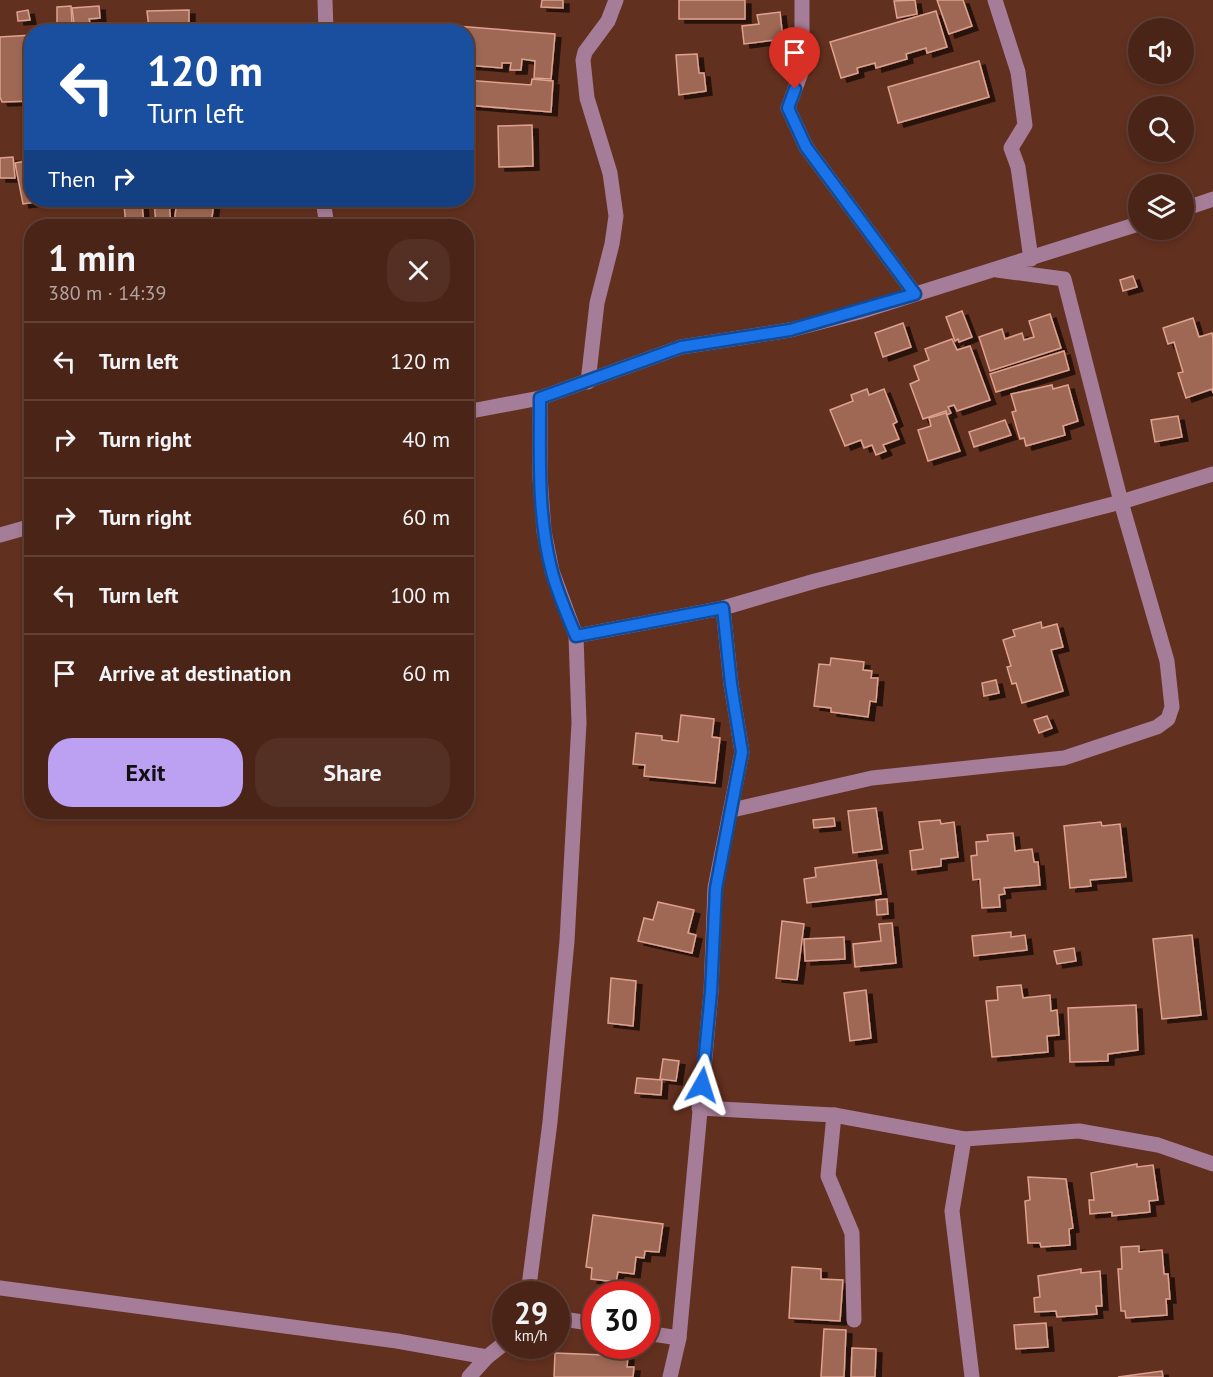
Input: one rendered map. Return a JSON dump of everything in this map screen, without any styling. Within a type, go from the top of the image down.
[{"type":"street","points":[[326,0],[326,24]]},
{"type":"street","points":[[588,382],[597,303],[612,244],[616,216],[610,173],[587,98],[583,60],[585,52],[608,21],[616,0]]},
{"type":"street","points":[[802,0],[801,70],[788,108],[793,123],[806,147],[915,294]]},
{"type":"street","points":[[995,0],[1020,82],[1025,125],[1011,148],[1018,167],[1031,259]]},
{"type":"street","points":[[1194,205],[1213,199]]},
{"type":"street","points":[[474,410],[540,398],[681,347],[790,330],[997,270],[1128,227]]},
{"type":"street","points":[[732,810],[872,778],[1064,758],[1104,747],[1164,724],[1169,717],[1173,698],[1167,661],[1121,502],[1064,279],[997,270]]},
{"type":"street","points":[[530,1281],[550,1122],[567,941],[578,766],[579,687],[576,636],[552,571],[544,531],[540,477],[540,398]]},
{"type":"street","points":[[576,636],[723,608],[815,581],[1121,502],[1213,474]]},
{"type":"street","points":[[0,535],[24,528]]},
{"type":"street","points":[[670,1377],[680,1338],[711,992],[716,888],[742,752],[731,684],[723,608]]},
{"type":"street","points":[[699,1108],[834,1115],[964,1139],[1080,1131],[1158,1145],[1213,1164]]},
{"type":"street","points":[[834,1115],[828,1176],[852,1233],[854,1320]]},
{"type":"street","points":[[964,1139],[952,1211],[972,1377]]},
{"type":"street","points":[[0,1288],[398,1341],[487,1357]]},
{"type":"street","points":[[660,1335],[680,1338]]},
{"type":"street","points":[[469,1377],[492,1353]]},
{"type":"building","points":[[542,0],[563,0],[563,8],[541,7]]},
{"type":"building","points":[[679,0],[745,0],[745,19],[679,19]]},
{"type":"building","points":[[915,0],[917,14],[897,18],[894,1]]},
{"type":"building","points":[[937,0],[963,0],[972,26],[949,34]]},
{"type":"building","points":[[71,6],[72,24],[57,24],[57,7]]},
{"type":"building","points":[[99,6],[100,18],[89,19],[90,23],[74,24],[72,8]]},
{"type":"building","points":[[28,10],[30,20],[18,21],[17,12]]},
{"type":"building","points":[[189,10],[189,24],[148,24],[147,11]]},
{"type":"building","points":[[936,11],[947,47],[927,53],[926,48],[906,54],[907,59],[876,68],[875,63],[857,68],[858,73],[841,78],[830,42]]},
{"type":"building","points":[[780,12],[783,39],[744,44],[742,26],[759,24],[757,15]]},
{"type":"building","points":[[474,27],[555,34],[551,79],[534,78],[535,61],[522,59],[521,70],[510,70],[511,63],[502,63],[502,68],[474,66]]},
{"type":"building","points":[[24,36],[24,101],[2,102],[0,97],[0,37]]},
{"type":"building","points":[[697,54],[699,73],[704,73],[706,91],[679,95],[676,55]]},
{"type":"building","points":[[979,61],[989,97],[898,123],[888,87]]},
{"type":"building","points":[[532,79],[553,81],[551,112],[474,106],[474,81],[531,85]]},
{"type":"building","points":[[532,125],[533,166],[499,167],[498,126]]},
{"type":"building","points":[[13,157],[15,178],[0,178],[0,158]]},
{"type":"building","points":[[24,161],[24,204],[23,204],[15,163]]},
{"type":"building","points":[[124,207],[142,207],[143,219],[125,219]]},
{"type":"building","points":[[155,207],[170,207],[170,219],[155,219]]},
{"type":"building","points":[[176,207],[213,207],[212,219],[175,219]]},
{"type":"building","points":[[1133,276],[1137,287],[1123,291],[1120,280]]},
{"type":"building","points":[[962,311],[972,337],[959,342],[958,339],[955,341],[946,317]]},
{"type":"building","points":[[1050,314],[1061,348],[990,371],[979,337],[1002,329],[1005,339],[1022,333],[1024,340],[1034,337],[1029,321]]},
{"type":"building","points":[[1193,318],[1199,337],[1212,333],[1213,393],[1212,389],[1186,398],[1178,373],[1183,372],[1174,342],[1168,344],[1163,328]]},
{"type":"building","points":[[903,323],[911,347],[883,357],[875,333]]},
{"type":"building","points":[[952,339],[957,350],[970,346],[990,400],[957,411],[954,405],[948,407],[951,413],[947,415],[946,411],[923,419],[910,384],[919,380],[914,366],[929,360],[925,349]]},
{"type":"building","points":[[1064,351],[1069,370],[996,392],[990,374]]},
{"type":"building","points":[[1052,385],[1053,389],[1068,385],[1078,421],[1063,426],[1065,435],[1026,446],[1024,438],[1020,439],[1012,412],[1016,411],[1011,394]]},
{"type":"building","points":[[867,389],[869,395],[884,389],[897,422],[893,424],[899,439],[883,445],[886,451],[876,455],[872,445],[864,448],[861,440],[845,446],[830,410],[853,401],[851,395]]},
{"type":"building","points":[[946,413],[960,451],[928,461],[918,430],[931,426],[929,418]]},
{"type":"building","points":[[1178,416],[1182,437],[1155,442],[1151,420]]},
{"type":"building","points":[[1005,420],[1011,435],[974,447],[969,432]]},
{"type":"building","points":[[1041,622],[1042,628],[1057,624],[1063,647],[1051,650],[1063,691],[1022,703],[1016,683],[1012,684],[1007,667],[1011,666],[1003,640],[1015,636],[1013,630]]},
{"type":"building","points":[[831,658],[864,662],[863,670],[872,671],[871,678],[878,678],[876,702],[870,701],[868,717],[831,712],[831,708],[814,706],[819,664],[830,665]]},
{"type":"building","points":[[996,680],[999,693],[984,696],[982,683]]},
{"type":"building","points":[[681,715],[714,719],[712,737],[720,738],[715,783],[644,776],[645,765],[633,764],[636,733],[662,736],[662,740],[678,742]]},
{"type":"building","points":[[1047,716],[1052,728],[1039,733],[1034,720]]},
{"type":"building","points":[[876,808],[882,849],[853,853],[848,811]]},
{"type":"building","points":[[834,818],[835,826],[814,828],[813,820]]},
{"type":"building","points":[[940,820],[941,824],[954,822],[958,857],[941,859],[941,866],[912,870],[910,851],[923,849],[919,822]]},
{"type":"building","points":[[1101,822],[1102,826],[1120,824],[1126,877],[1090,880],[1091,886],[1070,888],[1064,826]]},
{"type":"building","points":[[1013,833],[1015,851],[1032,849],[1034,862],[1038,862],[1040,885],[1004,888],[1005,894],[999,895],[1000,907],[982,908],[980,879],[973,880],[971,856],[977,855],[976,842],[988,841],[987,835]]},
{"type":"building","points":[[876,860],[881,894],[807,903],[804,879],[816,877],[815,868]]},
{"type":"building","points":[[887,899],[888,914],[877,915],[876,900]]},
{"type":"building","points":[[658,902],[694,910],[688,933],[696,935],[692,953],[638,941],[644,918],[653,920]]},
{"type":"building","points":[[782,921],[804,924],[797,980],[776,978]]},
{"type":"building","points":[[892,923],[896,963],[855,967],[853,944],[881,941],[879,924]]},
{"type":"building","points":[[1011,932],[1011,937],[1025,935],[1027,950],[974,956],[972,936]]},
{"type":"building","points":[[1192,935],[1201,1015],[1162,1019],[1153,939]]},
{"type":"building","points":[[844,937],[845,959],[805,961],[804,939]]},
{"type":"building","points":[[1074,948],[1076,961],[1057,964],[1054,951]]},
{"type":"building","points":[[611,978],[636,981],[633,1026],[608,1023]]},
{"type":"building","points":[[1021,985],[1023,998],[1050,995],[1051,1011],[1057,1010],[1059,1035],[1047,1036],[1048,1052],[992,1057],[986,1001],[998,1000],[997,987]]},
{"type":"building","points":[[866,990],[871,1038],[850,1041],[844,993]]},
{"type":"building","points":[[1136,1005],[1138,1050],[1108,1054],[1108,1061],[1070,1062],[1068,1008]]},
{"type":"building","points":[[663,1059],[679,1061],[676,1081],[660,1079]]},
{"type":"building","points":[[637,1078],[662,1080],[661,1095],[635,1093]]},
{"type":"building","points":[[1137,1164],[1137,1167],[1153,1165],[1158,1200],[1149,1201],[1150,1212],[1112,1216],[1112,1212],[1090,1214],[1089,1200],[1094,1200],[1091,1173]]},
{"type":"building","points":[[1028,1177],[1066,1179],[1073,1228],[1069,1229],[1070,1245],[1041,1247],[1040,1243],[1028,1243],[1025,1201],[1030,1200]]},
{"type":"building","points":[[593,1215],[663,1224],[659,1252],[645,1251],[644,1258],[636,1257],[634,1274],[618,1272],[616,1281],[591,1279],[592,1268],[586,1267]]},
{"type":"building","points":[[1139,1246],[1139,1252],[1162,1250],[1164,1274],[1168,1274],[1170,1299],[1166,1299],[1167,1315],[1126,1318],[1125,1311],[1121,1311],[1118,1269],[1122,1269],[1121,1247]]},
{"type":"building","points":[[792,1267],[821,1269],[821,1279],[843,1280],[840,1321],[789,1318]]},
{"type":"building","points":[[1081,1269],[1081,1273],[1100,1271],[1102,1306],[1096,1306],[1097,1314],[1057,1317],[1056,1311],[1035,1312],[1034,1298],[1040,1297],[1038,1276]]},
{"type":"building","points":[[1046,1323],[1048,1347],[1016,1349],[1014,1325]]},
{"type":"building","points":[[824,1329],[846,1330],[844,1377],[821,1377]]},
{"type":"building","points":[[852,1348],[876,1349],[875,1377],[851,1377]]},
{"type":"building","points":[[570,1354],[582,1354],[582,1359],[628,1359],[627,1367],[634,1367],[633,1377],[554,1377],[555,1359],[570,1359]]},
{"type":"building","points":[[1162,1371],[1163,1377],[1118,1377]]},
{"type":"route","points":[[702,1085],[711,992],[716,888],[742,752],[731,684],[723,608],[576,636],[552,571],[544,531],[540,477],[540,398],[681,347],[720,339],[790,330],[915,294],[806,147],[788,108],[795,89]]}]
